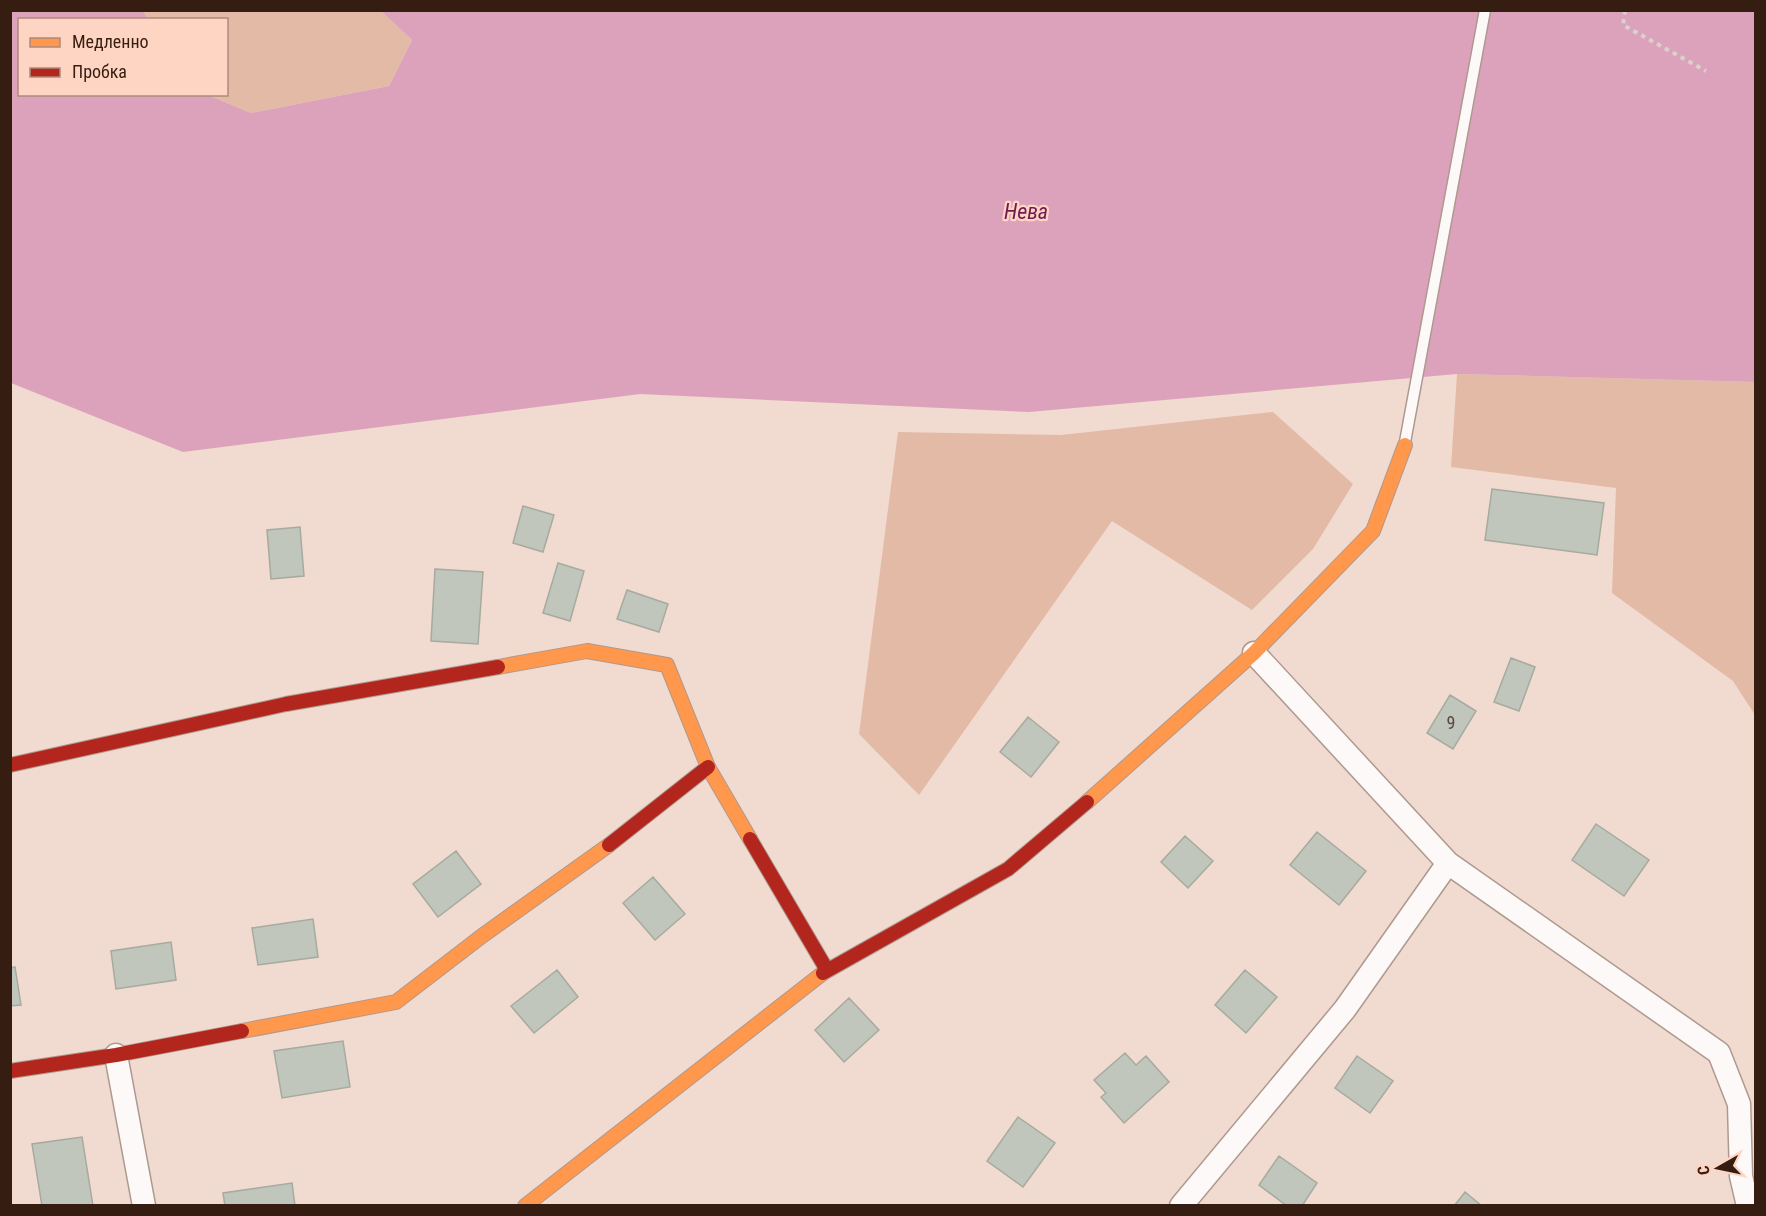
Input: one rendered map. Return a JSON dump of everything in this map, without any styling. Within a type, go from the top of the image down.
[{"type":"street","points":[[525,1206],[827,970],[1008,869],[1104,787],[1254,653],[1373,531],[1405,445]]},
{"type":"street","points":[[10,765],[286,704],[587,651],[667,665],[708,767],[827,970]]},
{"type":"street","points":[[1254,653],[1448,863],[1719,1053],[1739,1104],[1741,1176],[1748,1206]]},
{"type":"street","points":[[10,1071],[116,1055],[396,1002],[482,936],[614,842],[708,767]]},
{"type":"street","points":[[1181,1206],[1345,1010],[1448,863]]},
{"type":"street","points":[[116,1055],[144,1206]]},
{"type":"lane","points":[[1405,445],[1485,10]]},
{"type":"path","points":[[1625,10],[1623,25],[1706,71]]},
{"type":"shaded area","points":[[143,11],[381,11],[412,40],[389,86],[251,113],[210,96],[228,96],[228,18],[147,18]]},
{"type":"shaded area","points":[[1457,374],[1755,382],[1755,715],[1733,681],[1612,593],[1616,488],[1451,467]]},
{"type":"shaded area","points":[[1273,412],[1353,484],[1313,549],[1252,610],[1112,521],[919,795],[859,734],[898,432],[1061,435]]},
{"type":"water","name":"Нева","points":[[10,11],[143,11],[147,18],[18,18],[18,96],[210,96],[251,113],[389,86],[412,40],[381,11],[1755,11],[1755,382],[1457,374],[1029,412],[640,394],[183,452],[11,383]]},
{"type":"building","points":[[1492,489],[1604,503],[1597,555],[1485,540]]},
{"type":"building","points":[[523,506],[554,515],[543,552],[513,543]]},
{"type":"building","points":[[300,527],[304,576],[271,579],[267,530]]},
{"type":"building","points":[[558,563],[584,571],[570,621],[543,613]]},
{"type":"building","points":[[435,569],[483,572],[478,644],[431,641]]},
{"type":"building","points":[[627,590],[668,604],[659,632],[617,619]]},
{"type":"building","points":[[1511,658],[1535,667],[1519,711],[1494,702]]},
{"type":"building","points":[[1450,695],[1476,711],[1453,749],[1427,733]]},
{"type":"building","points":[[1028,717],[1059,742],[1031,777],[1000,752]]},
{"type":"building","points":[[1596,824],[1649,860],[1624,896],[1572,860]]},
{"type":"building","points":[[1317,832],[1366,871],[1339,905],[1290,865]]},
{"type":"building","points":[[1185,836],[1213,861],[1188,888],[1161,862]]},
{"type":"building","points":[[456,851],[481,884],[438,917],[413,884]]},
{"type":"building","points":[[653,877],[685,914],[655,940],[623,903]]},
{"type":"building","points":[[313,919],[318,957],[258,965],[252,928]]},
{"type":"building","points":[[171,942],[176,980],[116,989],[111,951]]},
{"type":"building","points":[[15,967],[21,1005],[10,1006],[10,968]]},
{"type":"building","points":[[557,970],[578,997],[534,1033],[511,1006]]},
{"type":"building","points":[[1245,970],[1277,997],[1246,1033],[1215,1005]]},
{"type":"building","points":[[849,998],[879,1030],[844,1062],[815,1030]]},
{"type":"building","points":[[343,1041],[350,1087],[282,1098],[274,1051]]},
{"type":"building","points":[[1125,1053],[1136,1065],[1146,1056],[1169,1082],[1124,1123],[1101,1097],[1106,1093],[1094,1080]]},
{"type":"building","points":[[1357,1056],[1393,1081],[1370,1113],[1335,1088]]},
{"type":"building","points":[[1018,1117],[1055,1143],[1023,1187],[987,1161]]},
{"type":"building","points":[[82,1137],[93,1206],[42,1206],[32,1144]]},
{"type":"building","points":[[1279,1156],[1317,1183],[1302,1206],[1287,1206],[1259,1185]]},
{"type":"building","points":[[292,1183],[295,1206],[225,1206],[223,1193]]},
{"type":"building","points":[[1465,1192],[1482,1206],[1454,1206]]},
{"type":"traffic: slow","points":[[1087,802],[1254,653],[1373,531],[1405,445]]},
{"type":"traffic: slow","points":[[498,667],[587,651],[667,665],[708,767],[750,839]]},
{"type":"traffic: slow","points":[[242,1031],[396,1002],[482,936],[609,845]]},
{"type":"traffic: slow","points":[[525,1206],[823,973]]},
{"type":"traffic: jam","points":[[10,765],[286,704],[498,667]]},
{"type":"traffic: jam","points":[[609,845],[708,767]]},
{"type":"traffic: jam","points":[[823,973],[1008,869],[1087,802]]},
{"type":"traffic: jam","points":[[750,839],[827,970]]},
{"type":"traffic: jam","points":[[10,1071],[116,1055],[242,1031]]}]
